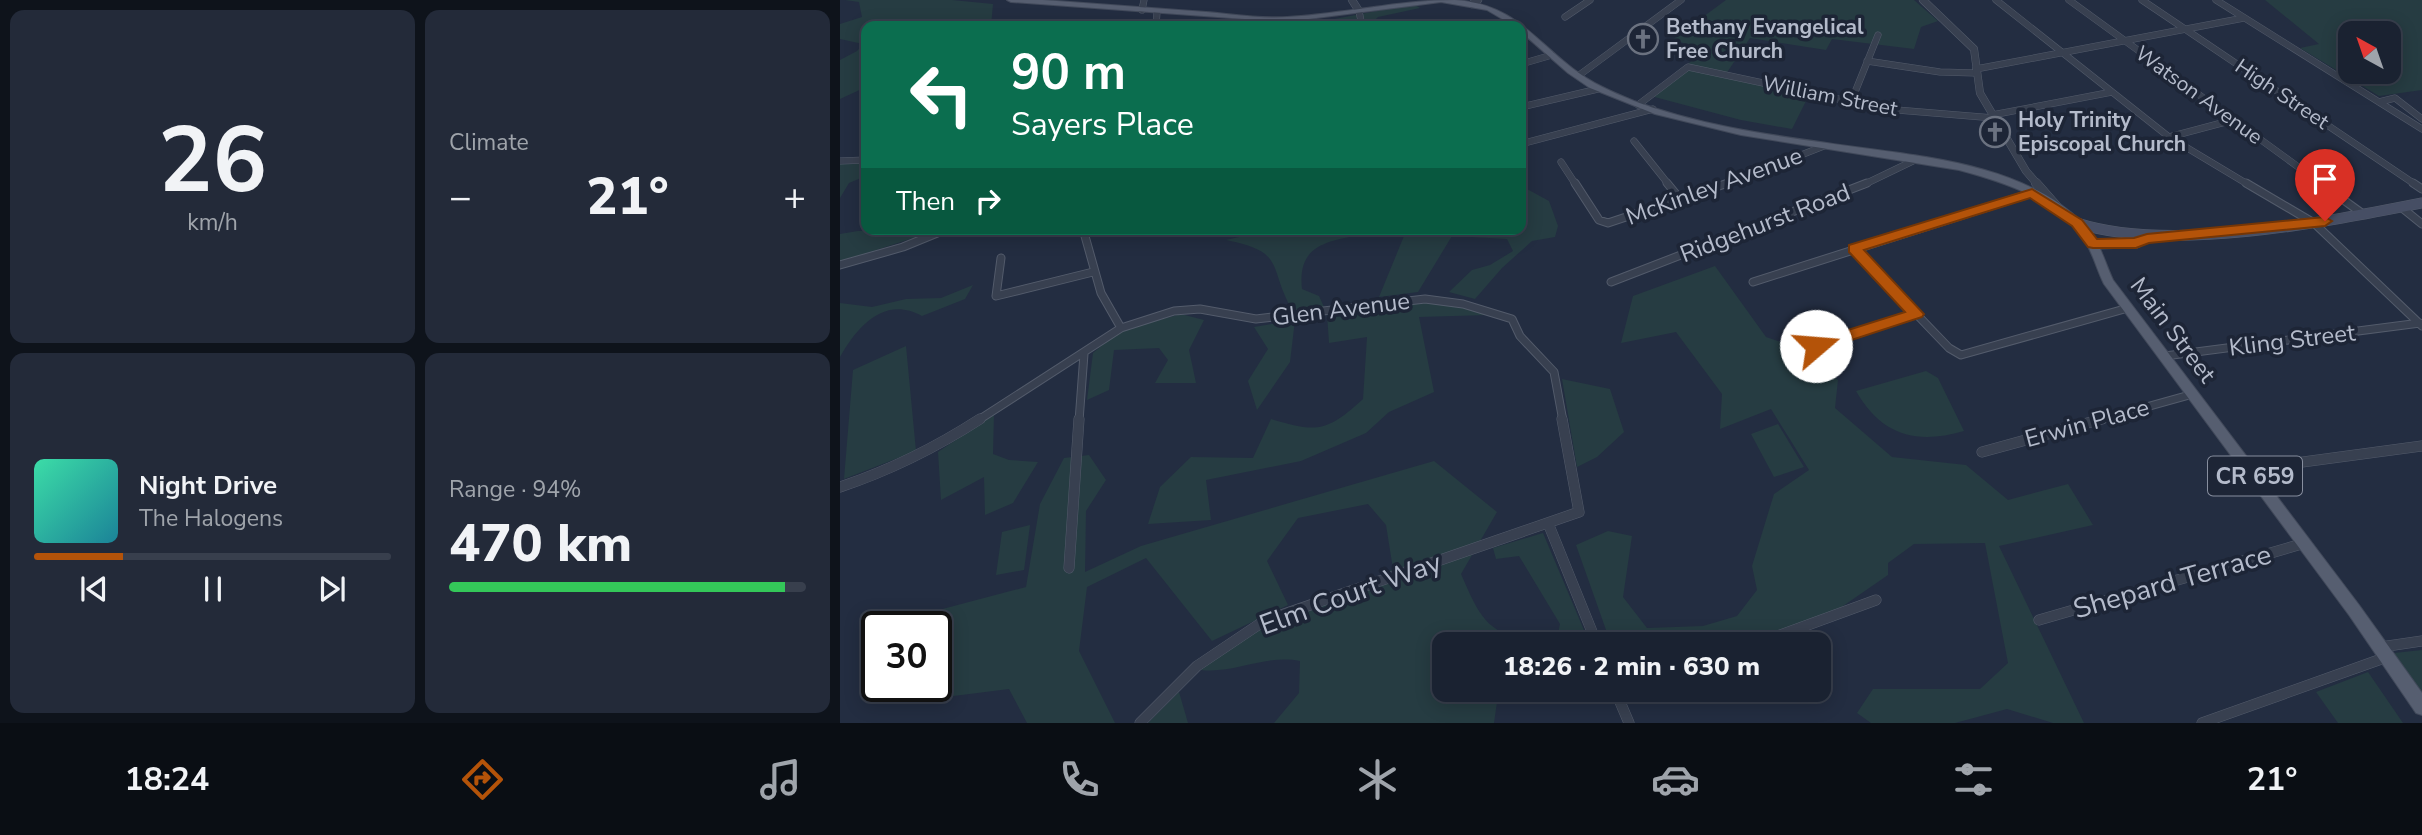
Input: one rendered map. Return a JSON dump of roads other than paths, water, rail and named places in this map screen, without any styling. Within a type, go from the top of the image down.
[{"type":"main road","name":"Main Street","points":[[1010,0],[1284,20],[1429,0],[1475,2],[1511,21]]},
{"type":"main road","name":"Main Street","points":[[1526,32],[1578,76],[1598,89],[1653,110],[1719,127],[1917,159],[1972,171],[2027,191],[2060,210],[2077,223],[2093,244],[2108,281],[2305,543],[2422,707]]},
{"type":"main road","points":[[2077,223],[2102,232],[2147,238],[2314,223],[2422,203]]},
{"type":"main road","points":[[2093,244],[2136,243],[2147,238]]},
{"type":"street","points":[[1142,10],[1144,0]]},
{"type":"street","points":[[1352,0],[1359,11],[1361,21]]},
{"type":"street","points":[[1565,17],[1590,0]]},
{"type":"street","points":[[1578,76],[1681,0]]},
{"type":"street","points":[[1923,0],[1967,40],[1974,50],[1980,93],[2031,177],[2060,210]]},
{"type":"street","points":[[1996,0],[2169,136],[2314,223],[2421,324]]},
{"type":"street","name":"Watson Avenue","points":[[2069,0],[2363,214]]},
{"type":"street","name":"High Street","points":[[2142,0],[2422,189]]},
{"type":"street","points":[[2216,0],[2422,129]]},
{"type":"street","points":[[1156,21],[1157,12]]},
{"type":"street","points":[[1867,61],[1940,72],[1976,71],[2244,18]]},
{"type":"street","points":[[1851,102],[1878,35]]},
{"type":"street","points":[[1526,63],[1552,55]]},
{"type":"street","name":"William Street","points":[[1638,105],[1688,67],[1885,109],[1993,116],[2112,92]]},
{"type":"street","points":[[1526,106],[1598,89]]},
{"type":"street","points":[[2379,102],[2395,98],[2422,118]]},
{"type":"street","points":[[1526,143],[1653,110]]},
{"type":"street","points":[[2169,136],[2233,120]]},
{"type":"street","points":[[1634,141],[1681,200]]},
{"type":"street","name":"McKinley Avenue","points":[[1561,162],[1602,223],[1681,200],[1824,146]]},
{"type":"street","name":"Ridgehurst Road","points":[[1611,282],[1867,183],[1917,159]]},
{"type":"street","points":[[840,161],[861,160]]},
{"type":"street","points":[[1753,282],[2027,191],[2031,177]]},
{"type":"street","points":[[2402,207],[2422,224]]},
{"type":"street","points":[[840,265],[933,235]]},
{"type":"street","points":[[1084,235],[1093,272],[1107,309],[1121,328]]},
{"type":"street","points":[[1854,249],[1949,348],[1961,355],[2128,308]]},
{"type":"street","points":[[1001,258],[996,296],[1093,272]]},
{"type":"street","name":"Glen Avenue","points":[[840,487],[881,473],[936,447],[1121,328],[1174,311],[1200,309],[1256,319],[1412,299],[1460,302],[1512,319],[1520,337],[1554,372],[1560,393],[1579,512],[1548,523]]},
{"type":"street","points":[[1816,346],[1916,314]]},
{"type":"street","name":"Kling Street","points":[[2165,356],[2421,324]]},
{"type":"street","points":[[1069,568],[1084,354]]},
{"type":"street","name":"Erwin Place","points":[[1982,452],[2193,394]]},
{"type":"street","points":[[2249,469],[2422,446]]},
{"type":"street","points":[[1548,523],[1592,632]]},
{"type":"street","name":"Elm Court Way","points":[[1140,723],[1181,678],[1264,621],[1548,523]]},
{"type":"street","name":"Shepard Terrace","points":[[2039,620],[2305,543]]},
{"type":"street","points":[[1789,632],[1876,600]]},
{"type":"street","points":[[2202,723],[2384,652],[2422,641]]},
{"type":"street","points":[[1620,702],[1629,723]]},
{"type":"place","name":"Bethany Evangelical Free Church","points":[[1643,39]]},
{"type":"place","name":"Holy Trinity Episcopal Church","points":[[1995,132]]}]
